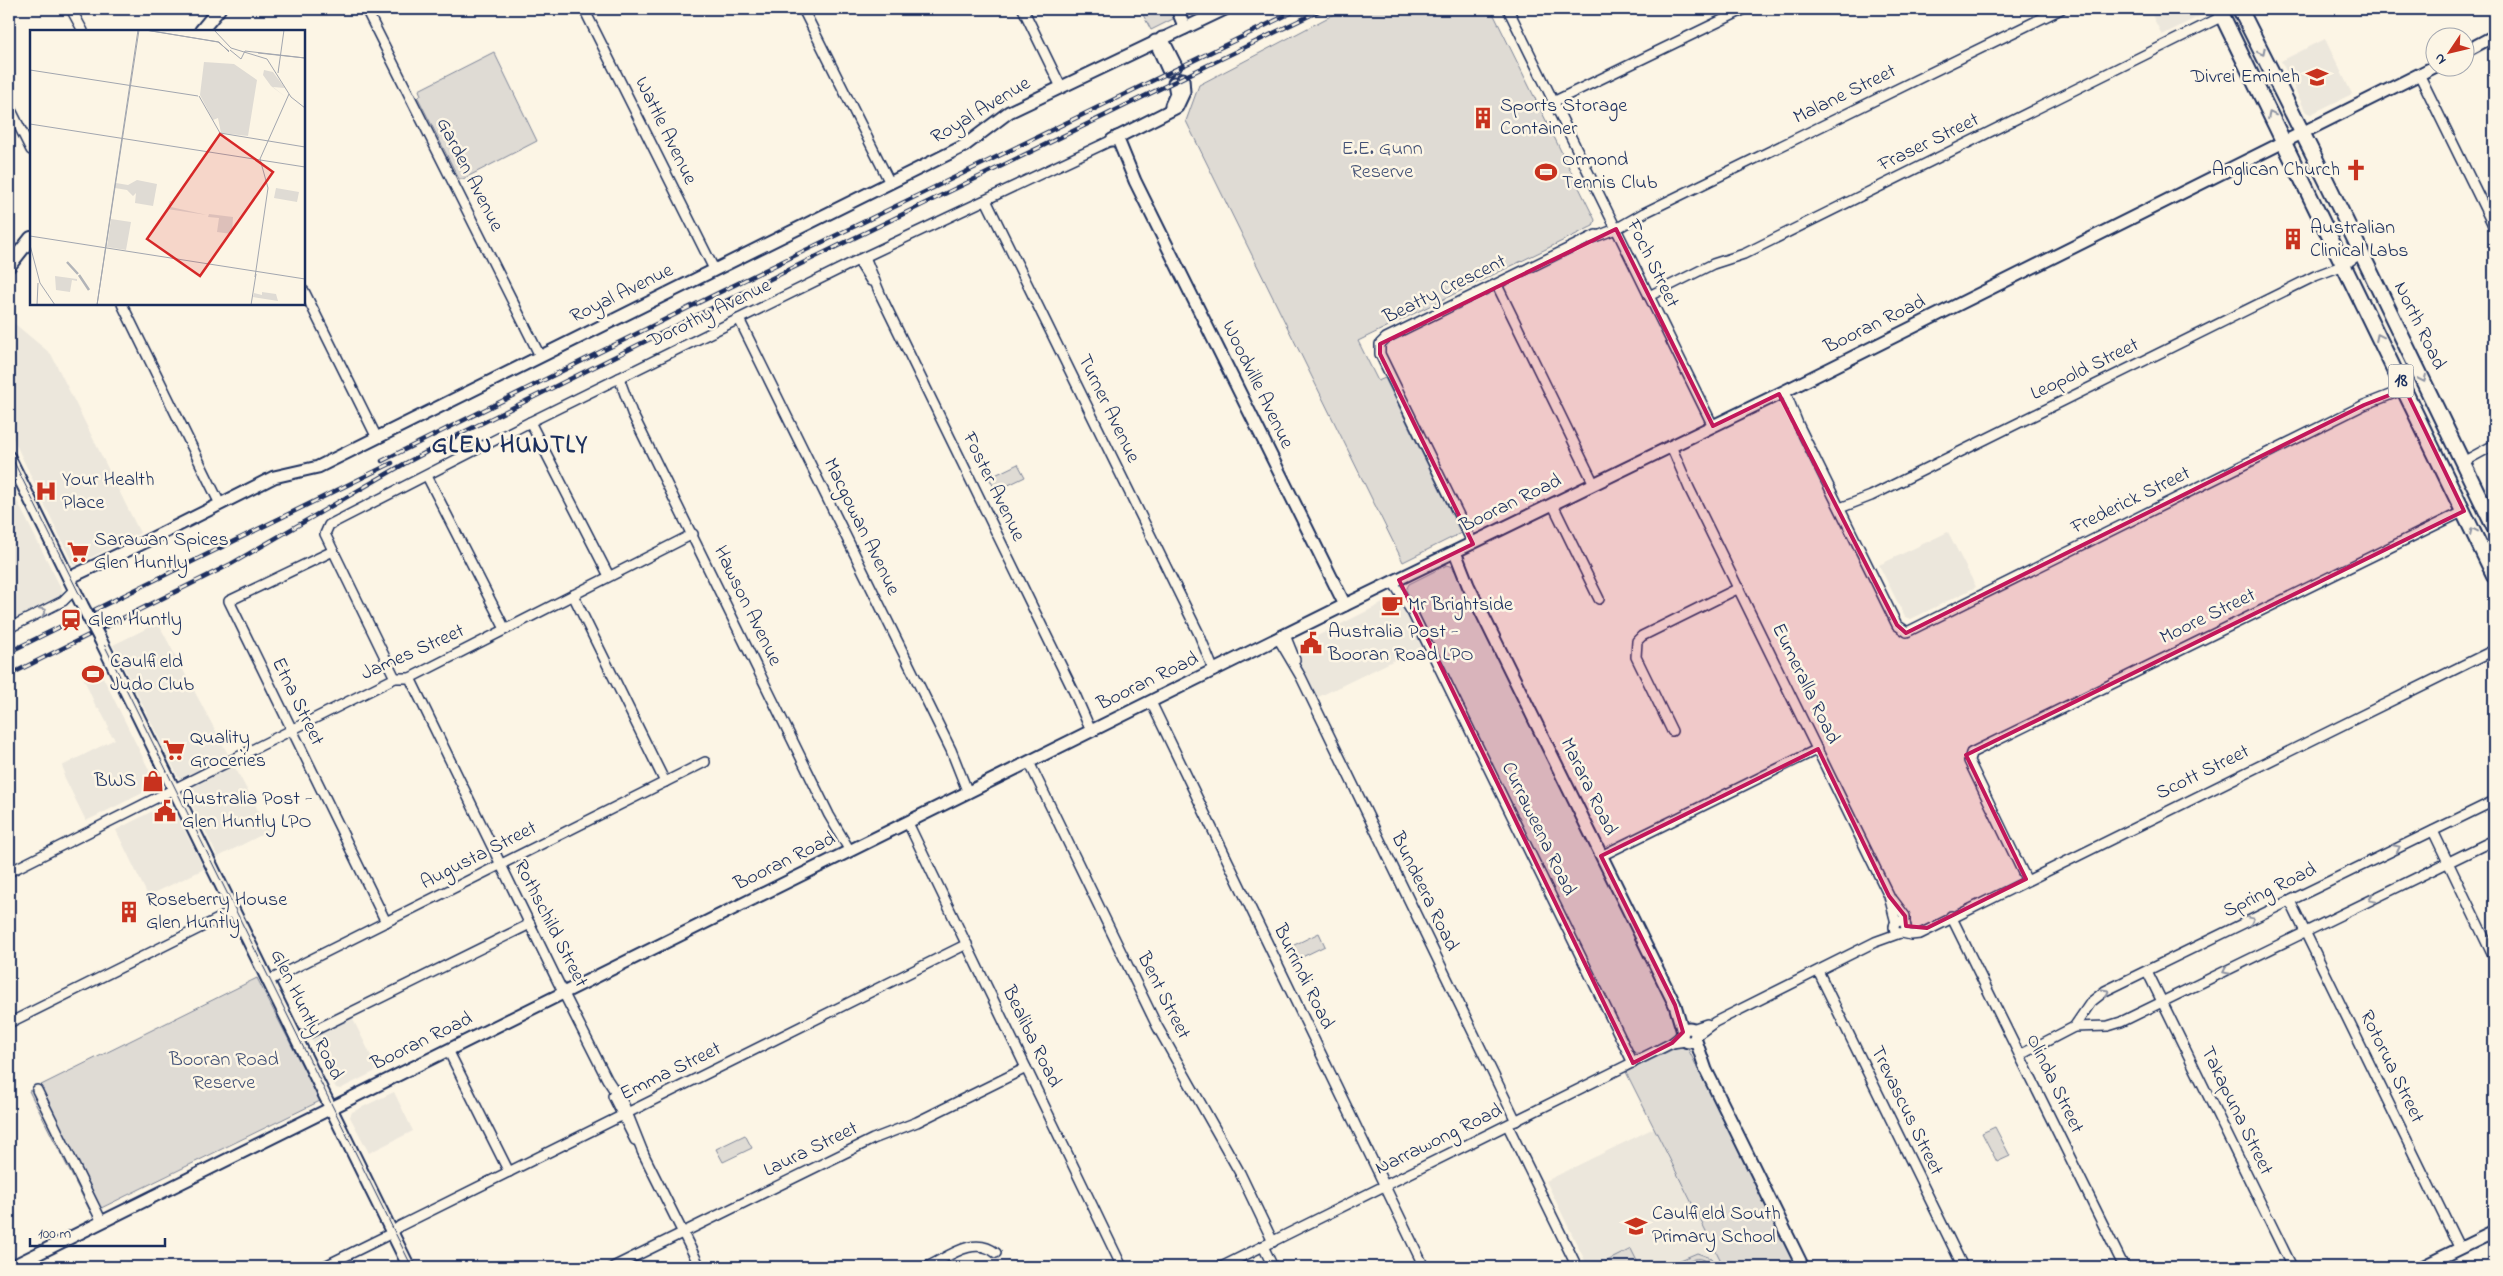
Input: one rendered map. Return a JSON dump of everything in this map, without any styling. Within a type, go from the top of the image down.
[{"type":"highway","name":"North Road","points":[[2240,9],[2362,253],[2494,527]]},
{"type":"highway","name":"North Road","points":[[2221,13],[2494,575]]},
{"type":"highway","points":[[2258,88],[2276,79]]},
{"type":"main road","points":[[201,30],[219,9]]},
{"type":"main road","points":[[9,266],[30,239]]},
{"type":"street","points":[[71,9],[82,30]]},
{"type":"street","name":"Garden Avenue","points":[[366,9],[540,356]]},
{"type":"street","name":"Wattle Avenue","points":[[584,9],[714,269]]},
{"type":"street","points":[[803,9],[890,182]]},
{"type":"street","points":[[1023,9],[1061,87]]},
{"type":"street","points":[[1177,9],[1188,26]]},
{"type":"street","points":[[1184,9],[1188,26]]},
{"type":"street","name":"Royal Avenue","points":[[69,578],[274,477],[318,467],[377,438],[964,146],[1002,116],[1224,9]]},
{"type":"street","name":"Foch Street","points":[[1508,9],[1713,426]]},
{"type":"street","points":[[1554,102],[1745,9]]},
{"type":"street","name":"Malane Street","points":[[1615,227],[2061,9]]},
{"type":"street","name":"Fraser Street","points":[[1648,296],[1713,264],[1744,254],[2221,13]]},
{"type":"street","points":[[2476,46],[2494,36]]},
{"type":"street","points":[[1158,40],[1172,68]]},
{"type":"street","name":"Booran Road","points":[[11,1267],[1345,605],[1669,448],[2426,71]]},
{"type":"street","points":[[2419,74],[2494,226]]},
{"type":"street","points":[[1113,139],[1166,113],[1176,94],[1178,81]]},
{"type":"street","points":[[9,106],[30,148]]},
{"type":"street","name":"Woodville Avenue","points":[[1113,139],[1345,605]]},
{"type":"street","name":"Dorothy Avenue","points":[[333,551],[325,534],[329,525],[530,422],[862,258],[1113,139]]},
{"type":"street","name":"Turner Avenue","points":[[986,200],[1216,669]]},
{"type":"street","name":"Beatty Crescent","points":[[1473,544],[1379,347],[1386,338],[1615,227]]},
{"type":"street","name":"Leopold Street","points":[[1842,511],[2362,253]]},
{"type":"street","name":"Foster Avenue","points":[[862,258],[1094,730]]},
{"type":"street","points":[[1496,285],[1594,484]]},
{"type":"street","points":[[305,293],[377,438]]},
{"type":"street","points":[[122,305],[220,504]]},
{"type":"street","name":"Macgowan Avenue","points":[[739,319],[971,791]]},
{"type":"street","name":"Hawson Avenue","points":[[616,380],[847,852]]},
{"type":"street","name":"Frederick Street","points":[[1842,511],[1897,625],[1903,631],[1912,631],[2403,386]]},
{"type":"street","points":[[1782,392],[1842,511]]},
{"type":"street","points":[[530,422],[609,576]]},
{"type":"street","points":[[2463,462],[2494,445]]},
{"type":"street","name":"Eumeralla Road","points":[[1669,448],[1890,896],[1901,928]]},
{"type":"street","name":"Glen Huntly Road","points":[[9,457],[410,1267]]},
{"type":"street","points":[[427,476],[505,629]]},
{"type":"street","points":[[1553,505],[1600,600]]},
{"type":"street","name":"Moore Street","points":[[2026,879],[1969,761],[1969,756],[1972,752],[2464,511]]},
{"type":"street","name":"James Street","points":[[9,872],[394,678],[410,678],[693,534]]},
{"type":"street","points":[[333,551],[394,678]]},
{"type":"street","name":"Etna Street","points":[[333,551],[228,601],[386,922]]},
{"type":"street","name":"Marara Road","points":[[1452,554],[1803,1267]]},
{"type":"street","name":"Curraweena Road","points":[[1396,581],[1633,1063]]},
{"type":"street","points":[[1672,731],[1636,657],[1637,641],[1642,636],[1739,588]]},
{"type":"street","points":[[9,628],[63,601],[75,589]]},
{"type":"street","points":[[573,595],[665,782]]},
{"type":"street","name":"Bundeera Road","points":[[1281,637],[1512,1124],[1577,1267]]},
{"type":"street","name":"Scott Street","points":[[1901,928],[1927,928],[2494,650]]},
{"type":"street","name":"Rothschild Street","points":[[410,678],[500,865],[700,1267]]},
{"type":"street","name":"Burrindi Road","points":[[1151,702],[1424,1267]]},
{"type":"street","points":[[1601,856],[1818,749]]},
{"type":"street","name":"Augusta Street","points":[[268,981],[705,762]]},
{"type":"street","name":"Bent Street","points":[[1029,762],[1157,1026],[1240,1173],[1273,1242]]},
{"type":"street","name":"Spring Road","points":[[2074,1027],[2098,996],[2494,801]]},
{"type":"street","name":"Bealiba Road","points":[[908,822],[1122,1267]]},
{"type":"street","points":[[2433,831],[2494,958]]},
{"type":"street","name":"Spring Road","points":[[2020,1055],[2074,1027],[2114,1025],[2494,840]]},
{"type":"street","name":"Rotorua Street","points":[[2290,901],[2460,1249]]},
{"type":"street","points":[[9,1023],[234,911]]},
{"type":"street","name":"Olinda Street","points":[[1951,916],[2124,1267]]},
{"type":"street","points":[[297,1040],[530,924]]},
{"type":"street","name":"Narrawong Road","points":[[1221,1267],[1512,1124],[1901,928]]},
{"type":"street","name":"Emma Street","points":[[323,1267],[509,1172],[967,944]]},
{"type":"street","name":"Trevascus Street","points":[[1818,971],[1963,1267]]},
{"type":"street","name":"Takapuna Street","points":[[2147,971],[2292,1267]]},
{"type":"street","points":[[448,1050],[509,1172]]},
{"type":"street","name":"Laura Street","points":[[613,1267],[873,1139],[917,1122],[1026,1068]]},
{"type":"street","points":[[37,1090],[102,1222]]},
{"type":"street","points":[[2422,1267],[2494,1232]]},
{"type":"street","points":[[927,1267],[977,1244],[988,1246],[996,1253]]},
{"type":"street","points":[[1263,1246],[1273,1267]]},
{"type":"highlighted area","points":[[1616,229],[1713,426],[1779,394],[1897,625],[1906,633],[2364,405],[2405,389],[2464,511],[1966,755],[2026,879],[1927,928],[1906,926],[1905,916],[1889,896],[1818,749],[1601,856],[1675,1005],[1683,1032],[1672,1043],[1633,1063],[1399,580],[1473,544],[1380,354],[1380,344]]},
{"type":"shaded area","points":[[2149,9],[2204,10],[2202,15],[2162,35]]},
{"type":"shaded area","name":"Divrei Emineh","points":[[2325,39],[2352,94],[2311,114],[2306,112],[2281,61]]},
{"type":"shaded area","points":[[9,319],[51,354],[140,533],[74,566],[9,430]]},
{"type":"shaded area","points":[[9,485],[64,594],[15,618],[9,606]]},
{"type":"shaded area","points":[[1948,532],[1976,587],[1911,619],[1905,617],[1879,565]]},
{"type":"shaded area","points":[[1407,591],[1432,642],[1308,702],[1283,653]]},
{"type":"shaded area","points":[[158,623],[269,831],[218,857],[113,645]]},
{"type":"shaded area","points":[[99,669],[157,786],[86,821],[63,774],[65,773],[62,766],[115,739],[107,729],[109,727],[99,708],[97,709],[83,677]]},
{"type":"shaded area","points":[[170,802],[204,869],[148,896],[116,830]]},
{"type":"shaded area","points":[[347,1007],[378,1070],[340,1089],[336,1088],[306,1027]]},
{"type":"shaded area","points":[[394,1092],[413,1131],[369,1153],[350,1117],[352,1112]]},
{"type":"shaded area","name":"Caulfield South Primary School","points":[[1654,1128],[1724,1267],[1588,1267],[1546,1181]]},
{"type":"green space","points":[[1140,9],[1174,9],[1175,18],[1151,30]]},
{"type":"green space","name":"E.E. Gunn Reserve","points":[[1344,9],[1491,9],[1595,220],[1593,226],[1358,341],[1378,381],[1385,378],[1461,533],[1403,562],[1186,121],[1199,85]]},
{"type":"green space","points":[[494,52],[537,141],[463,179],[459,179],[418,98],[421,95],[419,90]]},
{"type":"green space","points":[[1018,464],[1025,477],[996,491],[989,478]]},
{"type":"green space","points":[[1447,565],[1451,566],[1458,575],[1676,1018],[1679,1031],[1676,1034],[1641,1053],[1635,1053],[1631,1048],[1406,590],[1409,584]]},
{"type":"green space","points":[[1319,933],[1325,946],[1296,960],[1290,947]]},
{"type":"green space","name":"Booran Road Reserve","points":[[257,978],[320,1101],[91,1213],[29,1091]]},
{"type":"green space","points":[[1680,1046],[1687,1047],[1797,1267],[1724,1267],[1626,1072]]},
{"type":"green space","points":[[1995,1127],[2010,1156],[1997,1162],[1982,1133]]},
{"type":"green space","points":[[745,1135],[752,1148],[723,1162],[716,1149]]},
{"type":"green space","points":[[1631,1249],[1640,1267],[1595,1267]]},
{"type":"green space","points":[[1697,1253],[1711,1258],[1716,1267],[1711,1267],[1702,1259],[1696,1259],[1664,1267]]},
{"type":"tram line","points":[[9,452],[412,1267]]},
{"type":"railway","points":[[382,461],[716,294],[1299,9]]},
{"type":"railway","points":[[9,675],[231,564],[404,464],[466,431],[762,283],[1323,9]]},
{"type":"railway","points":[[9,652],[392,463]]},
{"type":"place","name":"Divrei Emineh","points":[[2317,77]]},
{"type":"place","name":"Sports Storage Container","points":[[1483,118]]},
{"type":"place","name":"Anglican Church","points":[[2356,170]]},
{"type":"place","name":"Ormond Tennis Club","points":[[1546,172]]},
{"type":"place","name":"Australian Clinical Labs","points":[[2293,239]]},
{"type":"place","name":"Your Health Place","points":[[46,491]]},
{"type":"place","name":"Sarawan Spices Glen Huntly","points":[[78,552]]},
{"type":"place","name":"Mr Brightside","points":[[1392,605]]},
{"type":"place","name":"Glen Huntly","points":[[71,620]]},
{"type":"place","name":"Australia Post - Booran Road LPO","points":[[1311,643]]},
{"type":"place","name":"Caulfield Judo Club","points":[[93,674]]},
{"type":"place","name":"Quality Groceries","points":[[174,750]]},
{"type":"place","name":"BWS","points":[[153,781]]},
{"type":"place","name":"Australia Post - Glen Huntly LPO","points":[[165,811]]},
{"type":"place","name":"Roseberry House Glen Huntly","points":[[129,912]]},
{"type":"place","name":"Caulfield South Primary School","points":[[1636,1226]]},
{"type":"district","name":"GLEN HUNTLY","points":[[510,446]]}]
